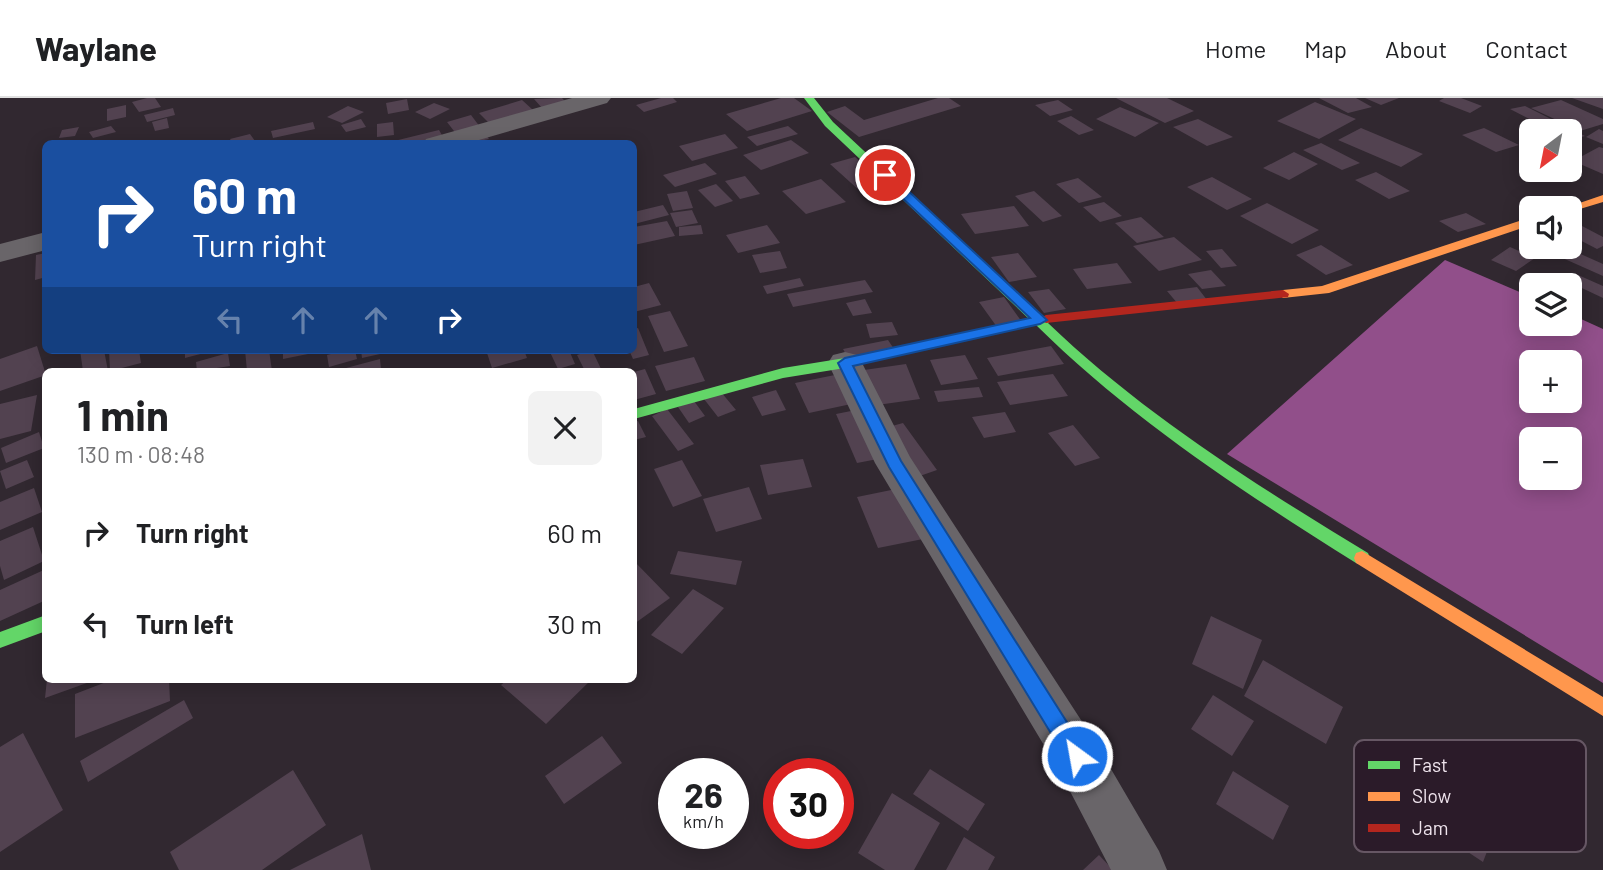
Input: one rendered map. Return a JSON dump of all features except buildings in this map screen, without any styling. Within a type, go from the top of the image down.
[{"type":"street","points":[[449,140],[599,98]]},
{"type":"street","points":[[808,98],[829,124],[1040,320],[1079,360],[1161,425],[1255,492],[1603,707]]},
{"type":"street","points":[[1582,205],[1603,198]]},
{"type":"street","points":[[637,413],[783,373],[845,363],[1040,320],[1324,290],[1519,225]]},
{"type":"street","points":[[0,253],[42,242]]},
{"type":"street","points":[[845,363],[894,463],[1077,756],[1140,870]]},
{"type":"street","points":[[0,640],[42,624]]},
{"type":"shaded area","points":[[1445,260],[1519,292],[1519,336],[1582,336],[1582,319],[1603,329],[1603,683],[1227,454]]},
{"type":"traffic: fast","points":[[809,98],[829,124],[989,272],[1079,360],[1162,425],[1255,492],[1362,558]]},
{"type":"traffic: fast","points":[[637,413],[783,373],[845,363],[1046,319]]},
{"type":"traffic: fast","points":[[0,640],[42,624]]},
{"type":"traffic: slow","points":[[1582,205],[1603,198]]},
{"type":"traffic: slow","points":[[1283,294],[1324,290],[1519,225]]},
{"type":"traffic: slow","points":[[1362,558],[1603,707]]},
{"type":"traffic: jam","points":[[1046,319],[1283,294]]},
{"type":"route","points":[[885,175],[1040,320],[845,363],[869,417],[894,463],[1077,756]]}]
